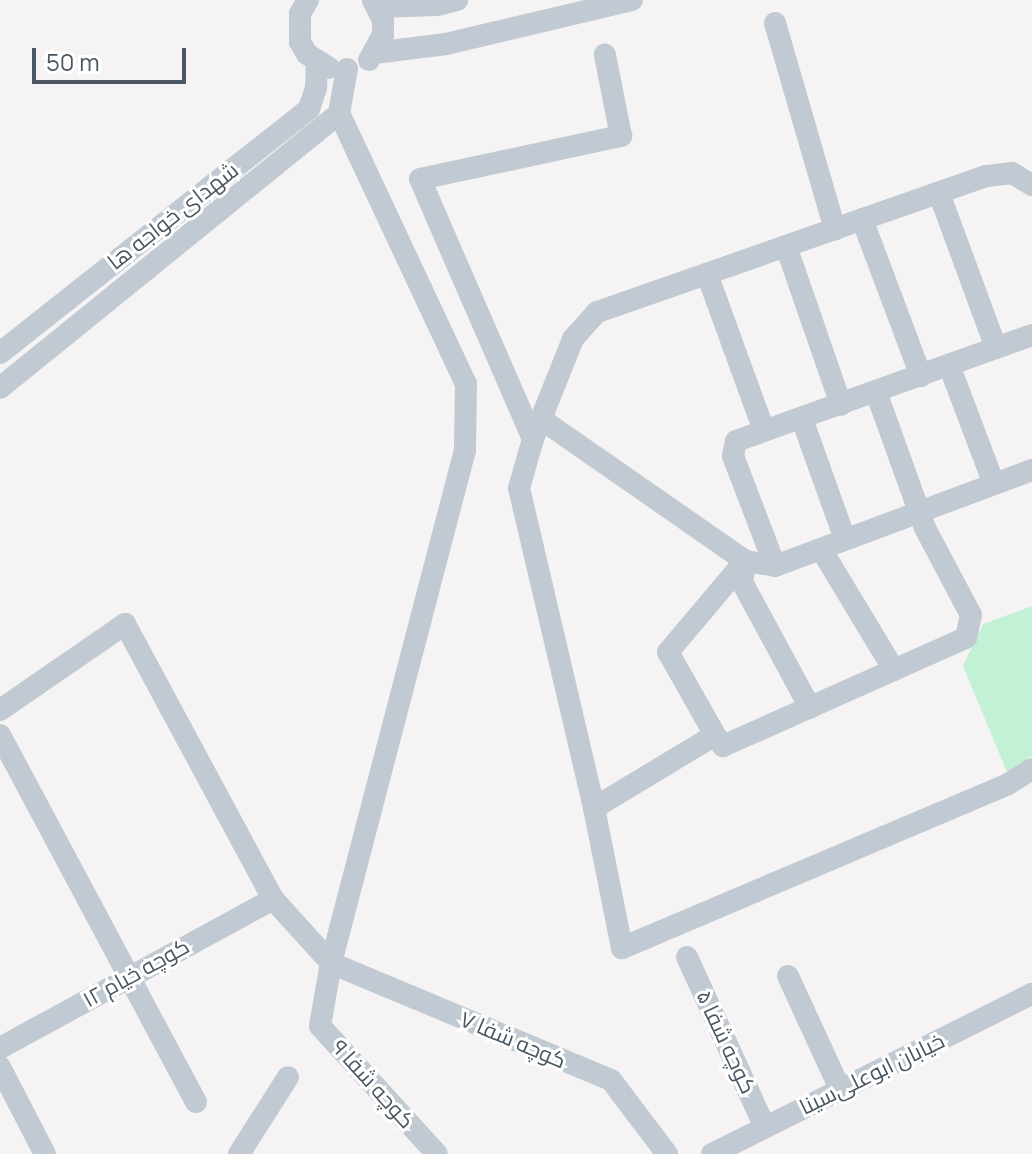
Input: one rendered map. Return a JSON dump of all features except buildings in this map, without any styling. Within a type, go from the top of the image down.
[{"type":"street","points":[[308,0],[298,28],[300,42],[317,63],[347,69],[357,67],[374,53],[383,35],[376,3],[437,5],[457,0]]},
{"type":"street","points":[[374,53],[446,44],[632,0]]},
{"type":"street","points":[[775,23],[835,229]]},
{"type":"street","points":[[605,55],[621,136],[420,179],[537,429],[745,561],[775,566],[994,484],[1030,476]]},
{"type":"street","name":"شهدای خواجه ها","points":[[0,353],[309,109],[316,88],[317,63]]},
{"type":"street","points":[[331,963],[465,450],[466,384],[339,113],[347,69]]},
{"type":"street","name":"شهدای خواجه ها","points":[[0,388],[339,113]]},
{"type":"street","points":[[307,138],[321,135],[334,137],[356,150]]},
{"type":"street","points":[[1032,185],[1012,173],[986,176],[597,312],[573,339],[537,429],[519,488],[594,808],[622,948],[1008,784],[1032,769]]},
{"type":"street","points":[[939,193],[996,348]]},
{"type":"street","points":[[862,219],[921,376]]},
{"type":"street","points":[[786,246],[841,405]]},
{"type":"street","points":[[707,274],[764,431]]},
{"type":"street","points":[[775,566],[733,456],[736,441],[996,348],[1030,343]]},
{"type":"street","points":[[949,365],[994,484]]},
{"type":"street","points":[[745,561],[668,652],[723,746],[966,638],[971,615],[925,528],[876,392]]},
{"type":"street","points":[[802,419],[845,539]]},
{"type":"street","points":[[821,549],[894,670]]},
{"type":"street","points":[[745,561],[742,582],[810,708]]},
{"type":"street","points":[[0,710],[125,624],[273,899],[331,963]]},
{"type":"street","points":[[0,735],[196,1102]]},
{"type":"street","points":[[594,808],[715,735]]},
{"type":"street","name":"کوچه خیام ۱۲","points":[[0,1048],[273,899]]},
{"type":"street","name":"کوچه شفا ۵","points":[[687,957],[765,1127]]},
{"type":"street","name":"کوچه شفا ۹","points":[[331,963],[320,1026],[437,1154]]},
{"type":"street","name":"کوچه شفا ۷","points":[[331,963],[611,1080],[667,1154]]},
{"type":"street","points":[[788,976],[840,1089]]},
{"type":"street","name":"خیابان ابوعلی‌سینا","points":[[712,1154],[738,1148],[765,1127],[1032,994]]},
{"type":"street","points":[[0,1067],[45,1154]]},
{"type":"street","points":[[239,1154],[288,1077]]},
{"type":"green space","points":[[1032,606],[1032,756],[1007,772],[963,666],[983,624]]}]
